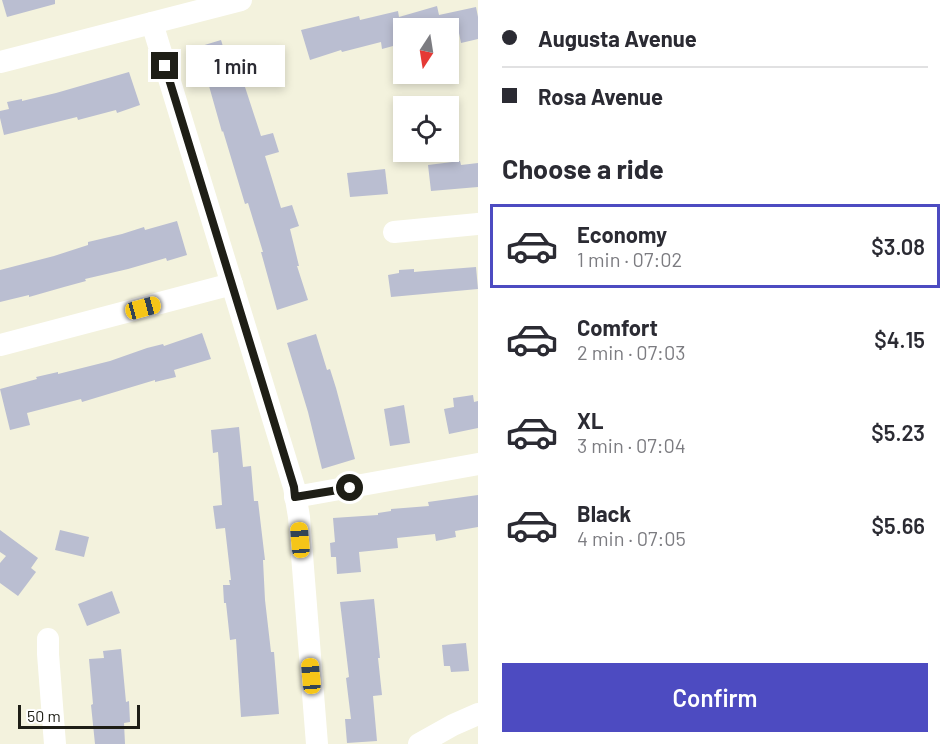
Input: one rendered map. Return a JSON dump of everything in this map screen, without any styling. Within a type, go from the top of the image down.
[{"type":"street","points":[[0,62],[241,0]]},
{"type":"street","points":[[152,23],[287,464],[295,497],[299,517],[317,744]]},
{"type":"street","points":[[394,232],[478,224]]},
{"type":"street","points":[[0,345],[232,284]]},
{"type":"street","points":[[295,497],[478,464]]},
{"type":"street","points":[[48,639],[56,744]]},
{"type":"street","points":[[419,744],[478,714]]},
{"type":"building","points":[[2,0],[55,0],[55,4],[7,17]]},
{"type":"building","points":[[437,6],[439,15],[476,7],[478,39],[461,43],[459,18],[393,18],[393,46],[382,49],[381,42],[342,52],[341,50],[310,60],[301,30],[359,16],[360,20],[398,11],[399,17]]},
{"type":"building","points":[[221,40],[230,69],[251,63],[257,84],[245,87],[261,136],[273,133],[279,152],[265,156],[281,208],[292,205],[299,226],[290,229],[299,266],[297,266],[308,300],[277,310],[261,252],[263,252],[222,132],[198,47]]},
{"type":"building","points":[[129,72],[140,105],[117,113],[116,110],[78,120],[77,117],[4,135],[0,111],[9,109],[7,102],[56,93]]},
{"type":"building","points":[[459,161],[461,165],[478,163],[478,187],[431,191],[428,165]]},
{"type":"building","points":[[385,169],[388,194],[350,197],[347,173]]},
{"type":"building","points":[[177,221],[187,255],[167,261],[166,258],[85,279],[86,281],[29,297],[29,295],[0,302],[0,270],[54,256],[88,245],[88,242]]},
{"type":"building","points":[[476,267],[478,289],[391,297],[388,275],[399,273],[399,270],[414,269],[414,272]]},
{"type":"building","points":[[202,333],[211,359],[174,370],[176,377],[155,382],[155,380],[82,402],[81,399],[27,413],[30,425],[10,430],[0,389],[37,379],[36,377],[110,361]]},
{"type":"building","points":[[316,334],[327,370],[330,369],[336,388],[355,459],[322,469],[287,343]]},
{"type":"building","points":[[473,395],[474,402],[478,401],[478,428],[449,434],[444,409],[454,407],[453,398]]},
{"type":"building","points":[[404,405],[410,443],[390,446],[384,409]]},
{"type":"building","points":[[239,427],[243,467],[251,466],[254,501],[258,501],[265,560],[263,560],[265,600],[271,652],[274,652],[279,714],[241,717],[236,639],[230,640],[226,603],[224,603],[223,585],[230,585],[229,580],[231,580],[225,528],[216,529],[213,506],[222,505],[218,452],[213,453],[211,430]]},
{"type":"building","points":[[478,495],[478,527],[455,531],[456,537],[436,541],[435,534],[397,538],[398,548],[359,552],[361,572],[337,574],[336,557],[331,557],[330,543],[335,542],[333,518],[378,515],[378,513],[391,511],[391,509],[429,506],[428,502]]},
{"type":"building","points":[[0,530],[38,558],[31,568],[36,572],[18,596],[0,583],[0,563],[6,556],[0,552]]},
{"type":"building","points":[[60,530],[89,537],[84,557],[55,550]]},
{"type":"building","points":[[112,591],[120,613],[87,626],[78,604]]},
{"type":"building","points":[[374,599],[382,695],[373,696],[377,741],[347,743],[345,719],[351,719],[346,678],[349,677],[340,602]]},
{"type":"building","points":[[466,643],[469,671],[451,672],[450,666],[444,666],[442,645]]},
{"type":"building","points":[[121,649],[130,722],[124,723],[125,744],[95,744],[89,659],[104,658],[103,651]]},
{"type":"route","points":[[165,66],[294,487],[295,497],[350,488]]}]
